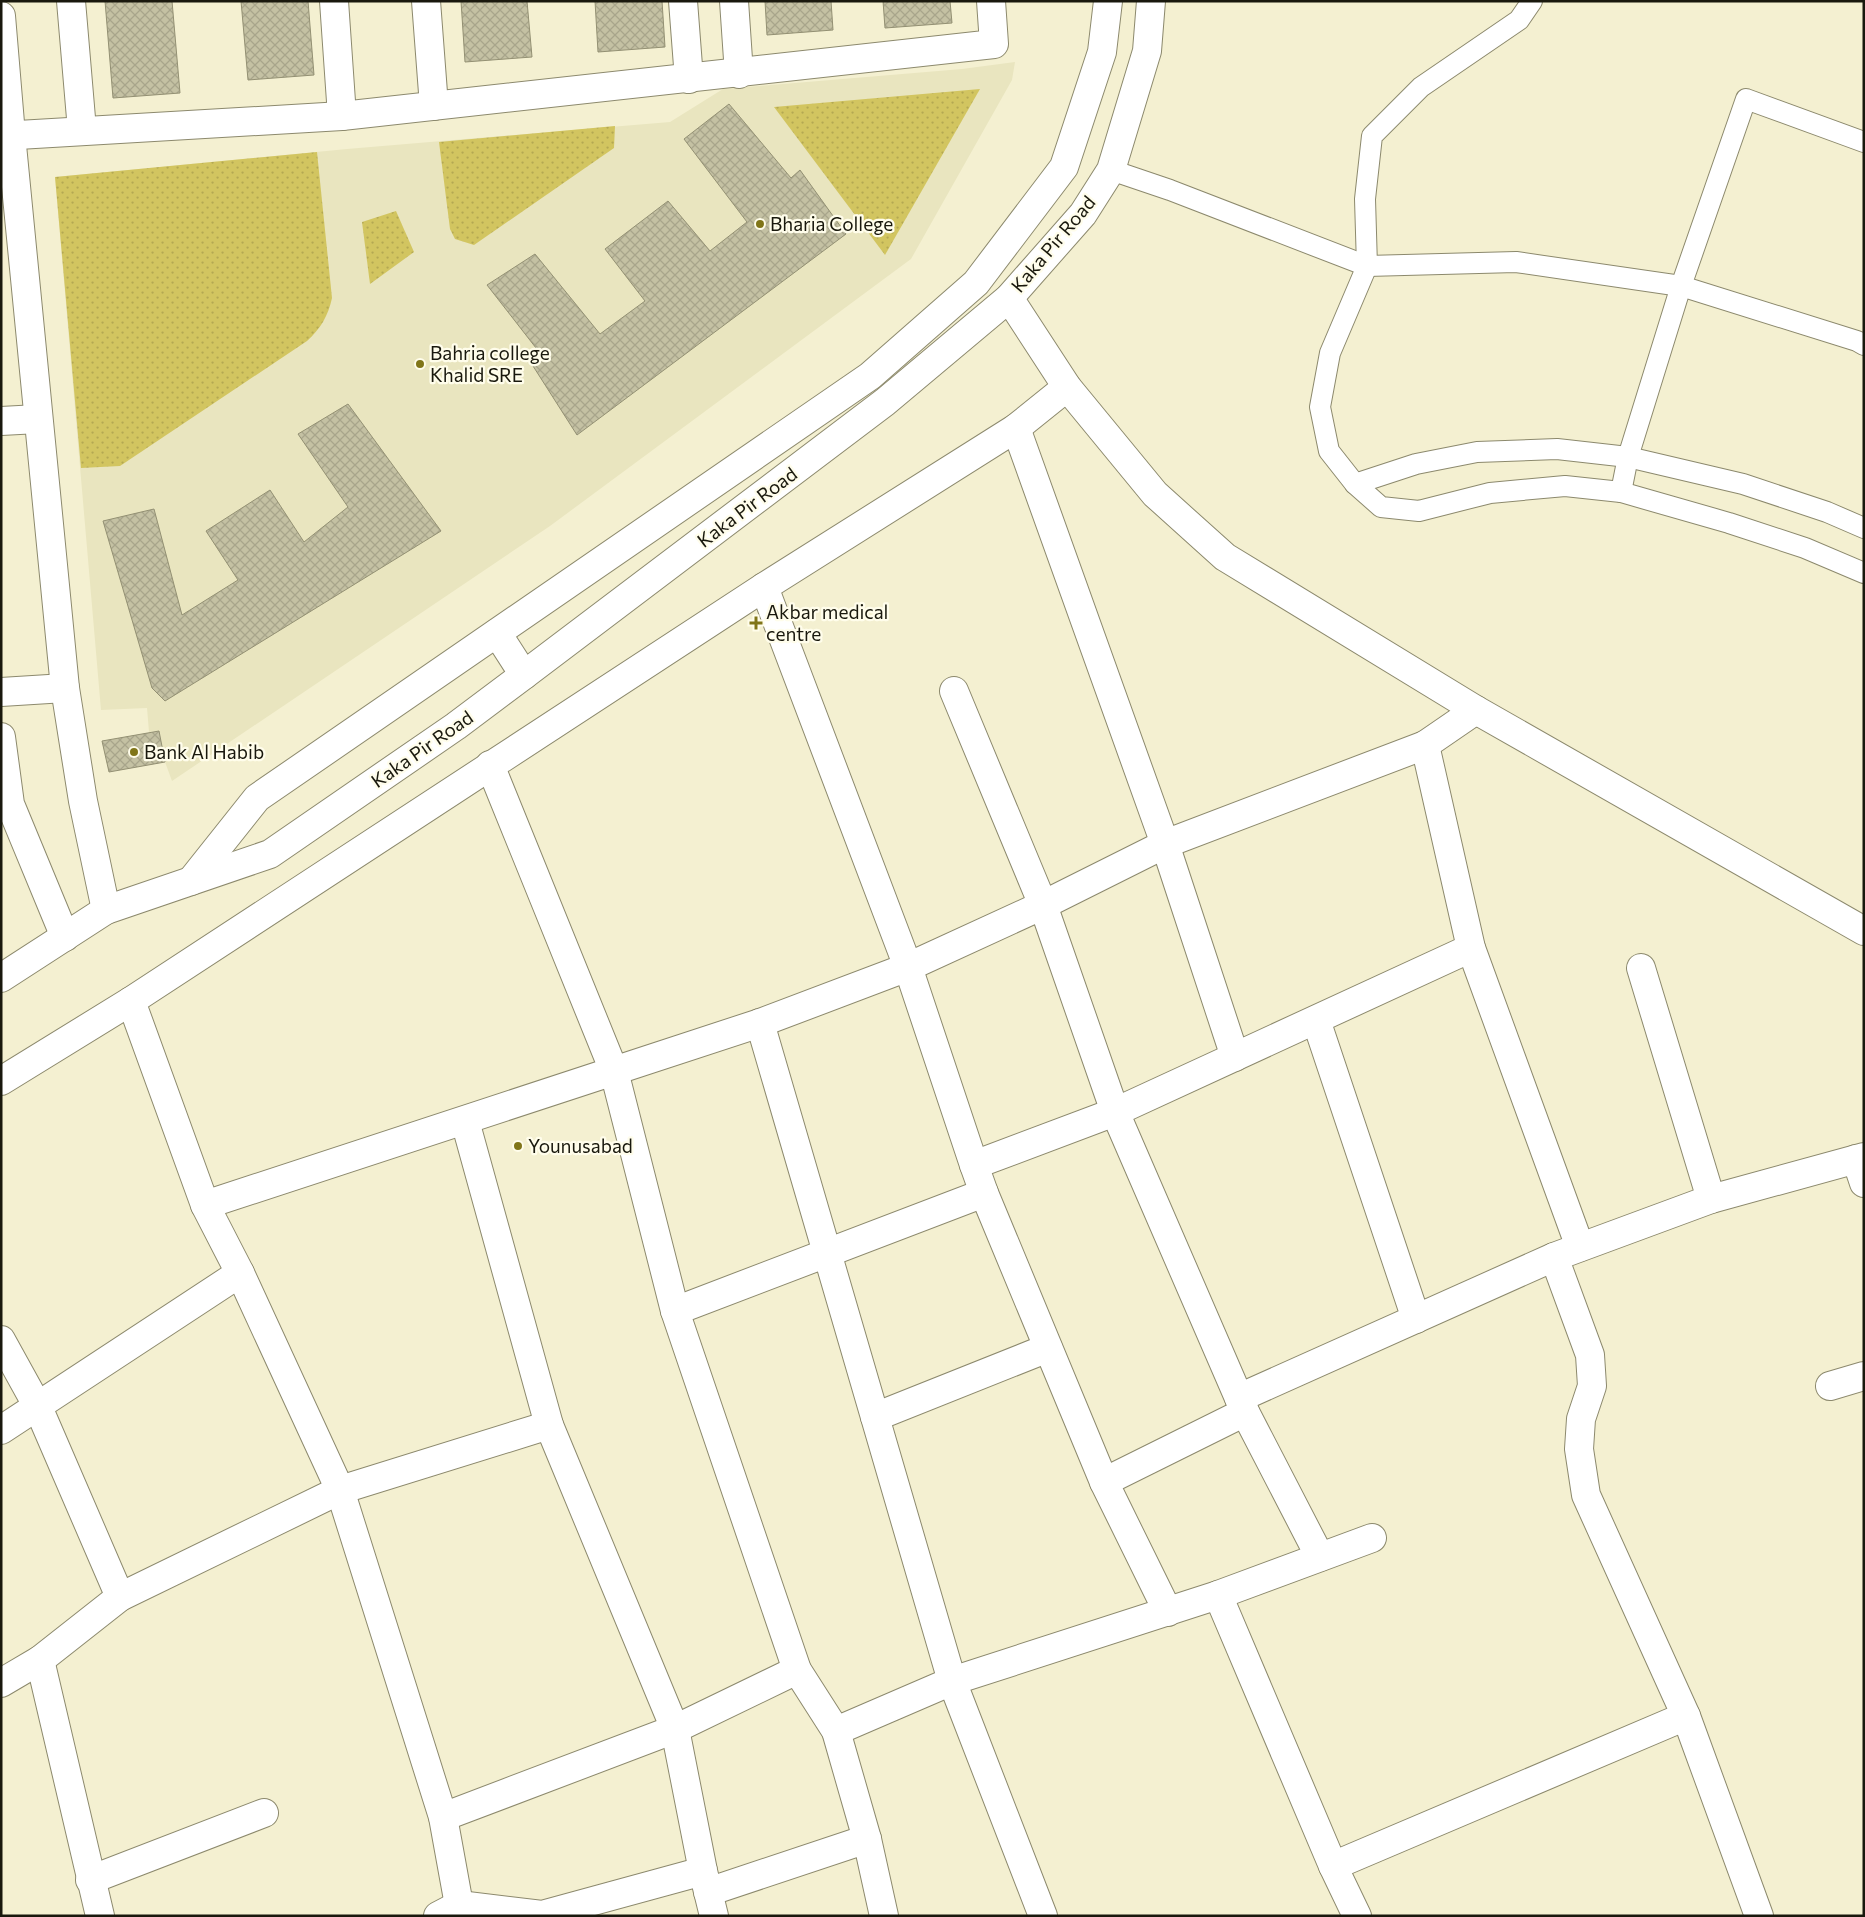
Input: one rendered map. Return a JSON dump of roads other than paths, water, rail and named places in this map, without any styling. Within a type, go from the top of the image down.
[{"type":"street","points":[[71,1],[82,130]]},
{"type":"street","points":[[334,1],[342,116]]},
{"type":"street","points":[[426,1],[434,106]]},
{"type":"street","points":[[683,1],[689,78]]},
{"type":"street","points":[[734,1],[739,74]]},
{"type":"street","points":[[6,135],[342,116],[739,74],[994,44],[991,1]]},
{"type":"street","name":"Kaka Pir Road","points":[[191,881],[256,798],[870,376],[976,283],[1064,167],[1102,52],[1108,1]]},
{"type":"street","name":"Kaka Pir Road","points":[[1,978],[106,910],[270,854],[456,726],[524,675],[885,402],[1009,298],[1084,214],[1111,170],[1148,51],[1151,1]]},
{"type":"street","points":[[1,16],[6,135],[38,419],[65,688],[83,801],[106,910]]},
{"type":"street","points":[[1009,298],[1067,388],[1155,494],[1225,557],[1476,710],[1864,931]]},
{"type":"street","points":[[1,1081],[131,1001],[764,587],[1016,428],[1067,388]]},
{"type":"street","points":[[1,421],[38,419]]},
{"type":"street","points":[[1016,428],[1165,844],[1235,1057]]},
{"type":"street","points":[[764,587],[908,967],[984,1193],[1104,1482],[1168,1612]]},
{"type":"street","points":[[496,633],[524,675]]},
{"type":"street","points":[[1,692],[65,688]]},
{"type":"street","points":[[954,691],[1043,906],[1115,1112],[1242,1405],[1320,1557]]},
{"type":"street","points":[[205,1205],[760,1023],[908,967],[1043,906],[1165,844],[1425,745],[1476,710]]},
{"type":"street","points":[[1,737],[10,804],[65,937]]},
{"type":"street","points":[[1425,745],[1471,948],[1580,1247]]},
{"type":"street","points":[[490,765],[614,1071],[675,1311],[796,1670],[836,1731],[867,1839],[884,1916]]},
{"type":"street","points":[[974,1165],[1115,1112],[1471,948]]},
{"type":"street","points":[[1641,968],[1711,1199]]},
{"type":"street","points":[[131,1001],[205,1205],[240,1273],[340,1490],[443,1817],[448,1910],[542,1916],[708,1893],[867,1839]]},
{"type":"street","points":[[1316,1020],[1416,1319]]},
{"type":"street","points":[[760,1023],[952,1681],[1043,1916]]},
{"type":"street","points":[[465,1121],[549,1425],[675,1729],[708,1893]]},
{"type":"street","points":[[1104,1482],[1242,1405],[1416,1319],[1554,1256],[1711,1199],[1861,1166]]},
{"type":"street","points":[[675,1311],[984,1193]]},
{"type":"street","points":[[1554,1256],[1590,1355],[1592,1386],[1581,1419],[1579,1450],[1586,1495],[1686,1716],[1759,1916]]},
{"type":"street","points":[[1,1430],[240,1273]]},
{"type":"street","points":[[1,1340],[38,1407],[120,1597]]},
{"type":"street","points":[[875,1417],[1048,1348]]},
{"type":"street","points":[[1830,1386],[1864,1376]]},
{"type":"street","points":[[1,1683],[40,1660],[120,1597],[340,1490],[549,1425]]},
{"type":"street","points":[[836,1731],[952,1681],[1218,1595],[1372,1538]]},
{"type":"street","points":[[1218,1595],[1333,1866],[1357,1916]]},
{"type":"street","points":[[40,1660],[90,1880],[100,1916]]},
{"type":"street","points":[[443,1817],[675,1729],[796,1670]]},
{"type":"street","points":[[1333,1866],[1686,1716]]},
{"type":"street","points":[[90,1880],[264,1813]]},
{"type":"lane","points":[[1532,1],[1519,20],[1421,87],[1372,136],[1365,200],[1367,266],[1330,353],[1320,407],[1329,451],[1355,484],[1381,507],[1419,511],[1490,493],[1565,486],[1621,492],[1729,523],[1805,548],[1864,573]]},
{"type":"lane","points":[[1621,492],[1628,457],[1681,286],[1746,99],[1864,142]]},
{"type":"lane","points":[[1111,170],[1170,190],[1367,266],[1516,262],[1681,286],[1857,341],[1864,345]]},
{"type":"lane","points":[[1355,484],[1416,464],[1477,452],[1557,449],[1628,457],[1744,484],[1827,512],[1864,528]]},
{"type":"place","name":"Bharia College","points":[[760,224]]},
{"type":"place","name":"Bahria college Khalid SRE","points":[[420,364]]},
{"type":"place","name":"Akbar medical centre","points":[[756,623]]},
{"type":"place","name":"Bank Al Habib","points":[[134,752]]},
{"type":"place","name":"Younusabad","points":[[518,1146]]}]
